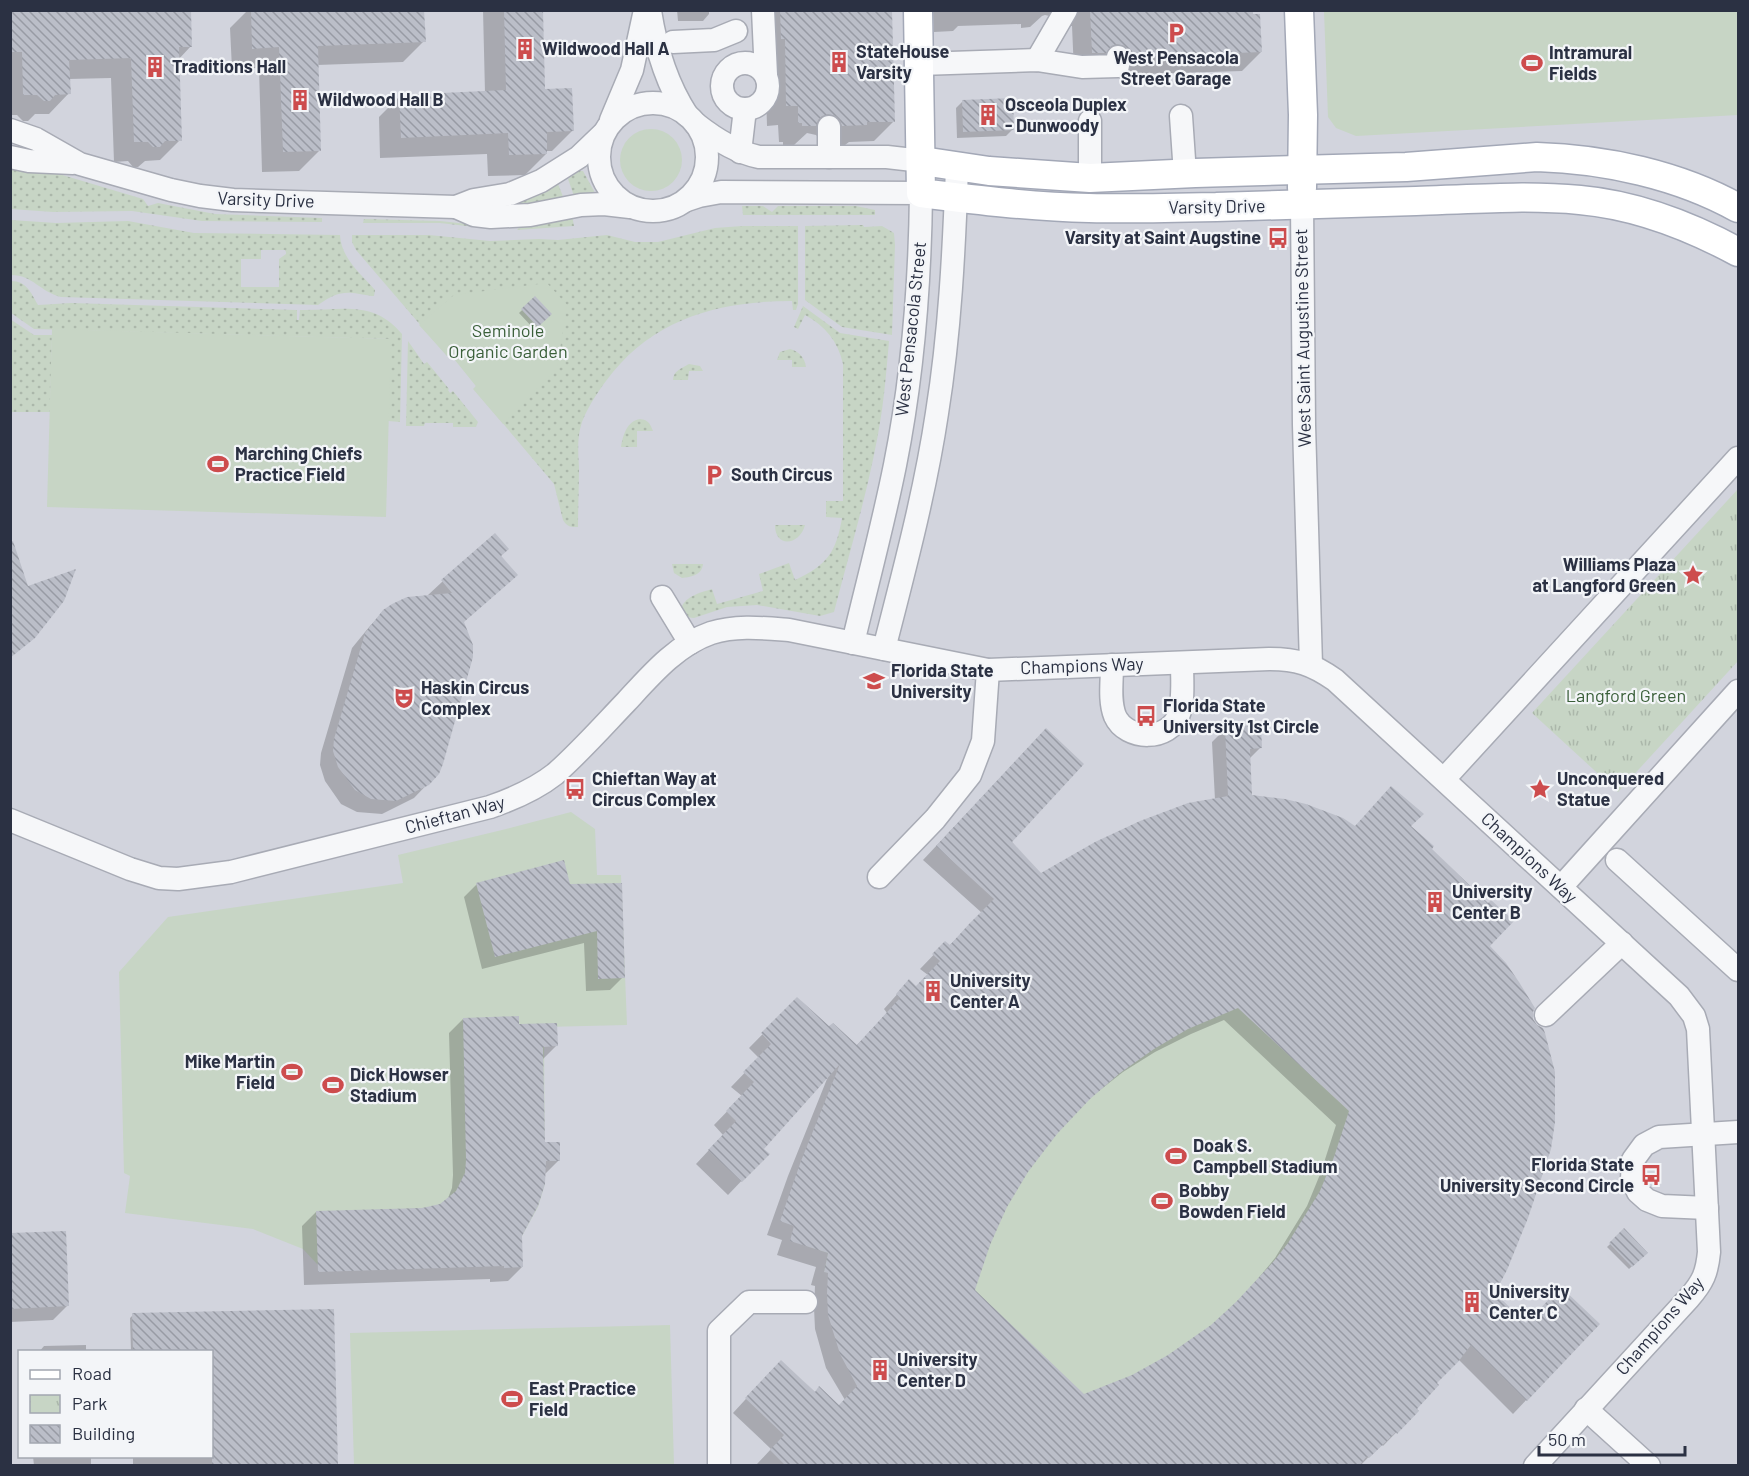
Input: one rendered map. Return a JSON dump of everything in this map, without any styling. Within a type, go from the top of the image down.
[{"type":"main road","name":"West Pensacola Street","points":[[918,10],[921,193]]},
{"type":"main road","name":"West Saint Augustine Street","points":[[1299,10],[1303,115],[1302,204]]},
{"type":"main road","name":"Varsity Drive","points":[[922,162],[957,168],[1090,178],[1406,168],[1538,157],[1557,158],[1615,166],[1666,178],[1702,191],[1738,208]]},
{"type":"main road","name":"Varsity Drive","points":[[921,193],[1089,208],[1181,208],[1496,198],[1582,200],[1650,214],[1683,226],[1738,252]]},
{"type":"street","points":[[645,10],[632,70],[598,154],[601,175],[616,198],[639,211],[656,212],[672,208],[687,200],[696,191],[703,178],[707,158],[704,141],[675,94],[663,69],[654,38],[650,10]]},
{"type":"street","points":[[763,10],[765,75],[768,85],[764,99],[759,105],[745,110],[730,104],[722,91],[724,75],[737,64],[751,63],[758,66],[765,75]]},
{"type":"street","points":[[1037,60],[1066,10]]},
{"type":"street","points":[[735,21],[737,64]]},
{"type":"street","points":[[673,42],[714,40],[735,21]]},
{"type":"street","points":[[920,64],[1037,60],[1082,68],[1118,66],[1118,57]]},
{"type":"street","points":[[606,130],[624,111],[643,104],[655,103],[670,106],[692,120]]},
{"type":"street","points":[[740,152],[745,110]]},
{"type":"street","points":[[1181,116],[1185,174]]},
{"type":"street","name":"Varsity Drive","points":[[692,120],[715,138],[740,152],[759,157],[895,157],[922,162]]},
{"type":"street","points":[[1090,121],[1090,178]]},
{"type":"street","points":[[829,127],[830,157]]},
{"type":"street","name":"Varsity Drive","points":[[10,130],[36,140],[80,164]]},
{"type":"street","name":"Varsity Drive","points":[[456,207],[474,200],[510,194],[542,181],[590,148],[606,130]]},
{"type":"street","name":"Varsity Drive","points":[[10,157],[29,161],[80,164],[171,190],[233,200],[456,207],[474,215],[491,216],[530,215],[581,205],[604,204],[630,207]]},
{"type":"street","name":"West Pensacola Street","points":[[884,650],[916,523],[938,410],[947,331],[957,168]]},
{"type":"street","name":"Varsity Drive","points":[[687,200],[721,192],[921,193]]},
{"type":"street","name":"West Pensacola Street","points":[[853,643],[889,491],[904,410],[917,306],[921,193]]},
{"type":"street","name":"West Saint Augustine Street","points":[[1302,204],[1304,413],[1311,665]]},
{"type":"street","points":[[1444,779],[1738,458]]},
{"type":"street","points":[[662,597],[690,643]]},
{"type":"street","name":"Chieftan Way","points":[[10,820],[130,869],[159,878],[178,879],[231,872],[490,807],[513,799],[553,775],[650,676],[690,643],[711,633],[733,629],[789,630],[853,643]]},
{"type":"street","name":"Champions Way","points":[[853,643],[988,670],[1285,659],[1311,665],[1335,680],[1679,996],[1694,1016],[1700,1043],[1709,1252],[1704,1280],[1535,1466]]},
{"type":"street","points":[[1112,665],[1111,702],[1116,718],[1133,734],[1147,736],[1160,733],[1171,726],[1179,716],[1182,663]]},
{"type":"street","points":[[879,877],[935,819],[970,775],[983,741],[988,670]]},
{"type":"street","points":[[1561,887],[1738,691]]},
{"type":"street","points":[[1617,860],[1738,970]]},
{"type":"street","points":[[1546,1015],[1622,943]]},
{"type":"street","points":[[1707,1208],[1662,1206],[1647,1200],[1638,1192],[1632,1179],[1633,1160],[1644,1145],[1659,1137],[1738,1132]]},
{"type":"street","points":[[719,1466],[719,1331],[749,1302],[806,1302]]},
{"type":"street","points":[[1586,1409],[1649,1466]]},
{"type":"shaded area","name":"Florida State University","points":[[10,11],[1738,11],[1738,1465],[11,1465]]},
{"type":"green space","name":"Intramural Fields","points":[[1324,11],[1738,11],[1738,115],[1356,136],[1336,128],[1328,117]]},
{"type":"green space","points":[[651,129],[663,131],[673,138],[680,148],[682,160],[680,172],[673,182],[663,189],[651,191],[639,189],[629,182],[622,172],[620,160],[622,148],[629,138],[639,131]]},
{"type":"green space","points":[[10,165],[59,174],[143,199],[148,206],[158,203],[215,214],[322,218],[322,222],[202,221],[132,211],[53,212],[11,209]]},
{"type":"green space","points":[[579,171],[583,171],[594,191],[593,194],[574,196],[568,179]]},
{"type":"green space","points":[[558,184],[564,199],[534,205],[506,205],[524,201]]},
{"type":"green space","points":[[742,206],[763,206],[772,212],[778,206],[856,206],[875,210],[875,215],[743,215]]},
{"type":"green space","points":[[572,215],[574,226],[517,230],[521,225]]},
{"type":"green space","points":[[364,219],[440,221],[506,228],[440,223],[363,223]]},
{"type":"green space","points":[[11,220],[56,223],[128,221],[194,233],[340,235],[348,258],[375,290],[374,296],[355,293],[337,294],[318,305],[61,297],[25,278],[11,275]],"holes":[[[261,250],[285,250],[286,254],[279,259],[279,287],[241,287],[241,259],[261,259]]]},
{"type":"green space","points":[[863,225],[864,227],[882,226],[894,233],[892,335],[842,327],[805,300],[805,226]]},
{"type":"green space","points":[[798,226],[798,304],[796,310],[793,310],[792,301],[742,304],[718,309],[672,325],[651,337],[631,353],[600,390],[582,422],[578,444],[578,527],[569,526],[563,520],[554,484],[474,389],[476,386],[450,353],[447,356],[356,250],[352,242],[352,235],[429,235],[490,241],[558,240],[607,235],[635,242],[658,242],[715,228]]},
{"type":"green space","points":[[11,281],[25,285],[38,305],[71,303],[297,310],[297,320],[299,320],[300,310],[355,309],[368,311],[391,323],[402,334],[400,422],[388,421],[390,339],[34,329],[11,313]]},
{"type":"green space","name":"Seminole Organic Garden","points":[[547,283],[567,305],[557,368],[503,424],[473,389],[476,386],[450,354],[447,356],[419,325],[454,295]]},
{"type":"green space","points":[[803,306],[840,333],[889,341],[882,410],[873,461],[834,612],[820,616],[757,605],[727,607],[694,618],[689,617],[681,608],[694,595],[712,589],[717,604],[763,591],[759,574],[789,563],[795,580],[822,563],[837,540],[842,518],[826,517],[826,501],[843,501],[843,364],[834,341],[819,324],[805,315],[798,329],[794,327]]},
{"type":"green space","points":[[10,319],[34,335],[52,335],[50,412],[11,412]]},
{"type":"green space","name":"Marching Chiefs Practice Field","points":[[52,329],[391,339],[386,517],[47,507]]},
{"type":"green space","points":[[408,341],[424,364],[427,362],[450,393],[453,391],[478,422],[476,427],[453,427],[453,423],[406,426]]},
{"type":"green space","points":[[790,349],[801,355],[806,367],[792,367],[792,360],[777,360],[780,352]]},
{"type":"green space","points":[[689,364],[700,366],[703,371],[689,371],[688,380],[673,380],[676,372]]},
{"type":"green space","points":[[640,419],[649,423],[653,431],[637,431],[637,447],[621,447],[624,433],[632,423]]},
{"type":"green space","name":"Langford Green","points":[[1738,489],[1738,661],[1618,792],[1532,713]]},
{"type":"green space","points":[[775,525],[805,525],[798,537],[788,542],[779,538]]},
{"type":"green space","points":[[672,564],[703,564],[698,573],[682,578],[674,573]]},
{"type":"green space","name":"Dick Howser Stadium","points":[[571,812],[595,829],[597,875],[621,875],[627,1025],[544,1027],[545,1184],[538,1207],[522,1236],[318,1265],[303,1249],[253,1229],[125,1213],[130,1176],[124,1173],[119,972],[168,917],[403,883],[398,855]]},
{"type":"green space","points":[[1045,925],[1524,1087],[1027,1466],[885,1279],[824,1272],[828,1253],[807,1246],[814,1222]]},
{"type":"green space","name":"East Practice Field","points":[[670,1325],[674,1465],[354,1465],[350,1333]]},
{"type":"building","name":"Traditions Hall","points":[[10,10],[191,10],[192,47],[179,47],[182,141],[165,141],[160,147],[153,147],[148,142],[134,142],[131,58],[69,60],[71,94],[55,95],[50,101],[44,101],[37,95],[23,95],[22,52],[10,52]]},
{"type":"building","name":"Wildwood Hall B","points":[[251,10],[424,10],[426,42],[318,46],[321,151],[283,152],[279,47],[252,49]]},
{"type":"building","name":"Wildwood Hall A","points":[[504,10],[543,10],[545,89],[572,88],[574,131],[547,132],[547,154],[509,155],[508,133],[401,138],[399,95],[506,90]]},
{"type":"building","name":"StateHouse Varsity","points":[[780,10],[892,10],[895,122],[867,122],[867,125],[842,126],[836,116],[828,114],[818,120],[816,126],[802,126],[802,123],[798,123],[798,106],[786,106],[785,39],[781,39]]},
{"type":"building","name":"West Pensacola Street Garage","points":[[1090,10],[1253,10],[1253,14],[1260,14],[1262,52],[1131,57],[1130,51],[1125,46],[1117,44],[1111,46],[1106,53],[1092,53]]},
{"type":"building","name":"Osceola Duplex - Dunwoody","points":[[1013,98],[1014,130],[963,132],[962,100]]},
{"type":"building","points":[[535,296],[552,314],[538,327],[521,309]]},
{"type":"building","name":"Haskin Circus Complex","points":[[495,533],[509,549],[501,556],[518,575],[464,622],[473,645],[473,657],[439,774],[429,785],[396,801],[371,799],[355,790],[338,767],[333,751],[334,739],[365,633],[383,610],[407,597],[452,593],[441,580]]},
{"type":"building","points":[[10,541],[13,541],[28,586],[76,569],[64,601],[35,638],[10,658]]},
{"type":"building","name":"Doak S. Campbell Stadium","points":[[1261,725],[1262,748],[1250,749],[1252,795],[1306,804],[1343,818],[1355,826],[1391,786],[1424,814],[1411,826],[1434,846],[1432,849],[1488,903],[1491,900],[1514,921],[1490,946],[1519,982],[1535,1008],[1533,1019],[1545,1033],[1555,1072],[1555,1122],[1551,1149],[1528,1218],[1495,1293],[1526,1323],[1561,1287],[1600,1324],[1527,1401],[1471,1345],[1437,1383],[1439,1385],[1417,1409],[1419,1411],[1397,1434],[1396,1432],[1369,1458],[1367,1456],[1359,1466],[786,1466],[770,1450],[784,1435],[745,1398],[781,1360],[815,1392],[819,1386],[839,1405],[857,1386],[840,1354],[828,1315],[828,1273],[824,1272],[828,1253],[790,1241],[794,1226],[780,1221],[801,1161],[840,1064],[764,1149],[770,1154],[742,1182],[708,1150],[736,1121],[726,1111],[754,1082],[743,1072],[771,1044],[761,1033],[797,997],[829,1026],[833,1023],[857,1045],[900,998],[896,994],[909,979],[916,986],[940,961],[932,954],[945,941],[950,945],[994,899],[936,846],[1046,728],[1084,764],[1012,842],[1041,873],[1095,842],[1140,821],[1188,803],[1228,796],[1225,727]],"holes":[[[1238,1008],[1349,1111],[1320,1191],[1288,1243],[1274,1261],[1211,1325],[1168,1355],[1132,1375],[1084,1394],[975,1290],[990,1245],[1007,1207],[1028,1172],[1057,1134],[1090,1099],[1120,1073],[1188,1029]]]},
{"type":"building","points":[[564,860],[570,884],[622,883],[625,978],[598,979],[597,931],[495,957],[476,883]]},
{"type":"building","points":[[519,1016],[519,1024],[557,1023],[558,1046],[543,1047],[545,1142],[560,1142],[560,1161],[546,1161],[545,1184],[538,1206],[522,1236],[523,1267],[318,1272],[316,1211],[422,1208],[440,1204],[456,1191],[465,1173],[466,1160],[463,1018]]},
{"type":"building","points":[[1624,1228],[1648,1253],[1632,1267],[1609,1243]]},
{"type":"building","points":[[66,1231],[69,1306],[10,1309],[10,1233]]},
{"type":"building","points":[[334,1309],[338,1466],[212,1466],[213,1350],[133,1350],[132,1313]]},
{"type":"place","name":"West Pensacola Street Garage","points":[[1176,33]]},
{"type":"place","name":"Wildwood Hall A","points":[[525,49]]},
{"type":"place","name":"StateHouse Varsity","points":[[839,62]]},
{"type":"place","name":"Intramural Fields","points":[[1532,63]]},
{"type":"place","name":"Traditions Hall","points":[[155,67]]},
{"type":"place","name":"Wildwood Hall B","points":[[300,100]]},
{"type":"place","name":"Osceola Duplex - Dunwoody","points":[[988,115]]},
{"type":"place","name":"Varsity at Saint Augstine","points":[[1278,238]]},
{"type":"place","name":"Marching Chiefs Practice Field","points":[[218,464]]},
{"type":"place","name":"South Circus","points":[[714,475]]},
{"type":"place","name":"Williams Plaza at Langford Green","points":[[1693,575]]},
{"type":"place","name":"Florida State University","points":[[874,681]]},
{"type":"place","name":"Haskin Circus Complex","points":[[404,698]]},
{"type":"place","name":"Florida State University 1st Circle","points":[[1146,716]]},
{"type":"place","name":"Chieftan Way at Circus Complex","points":[[575,789]]},
{"type":"place","name":"Unconquered Statue","points":[[1540,789]]},
{"type":"place","name":"University Center B","points":[[1435,902]]},
{"type":"place","name":"University Center A","points":[[933,991]]},
{"type":"place","name":"Mike Martin Field","points":[[292,1072]]},
{"type":"place","name":"Dick Howser Stadium","points":[[333,1085]]},
{"type":"place","name":"Doak S. Campbell Stadium","points":[[1176,1156]]},
{"type":"place","name":"Florida State University Second Circle","points":[[1651,1175]]},
{"type":"place","name":"Bobby Bowden Field","points":[[1162,1201]]},
{"type":"place","name":"University Center C","points":[[1472,1302]]},
{"type":"place","name":"University Center D","points":[[880,1370]]},
{"type":"place","name":"East Practice Field","points":[[512,1399]]}]
